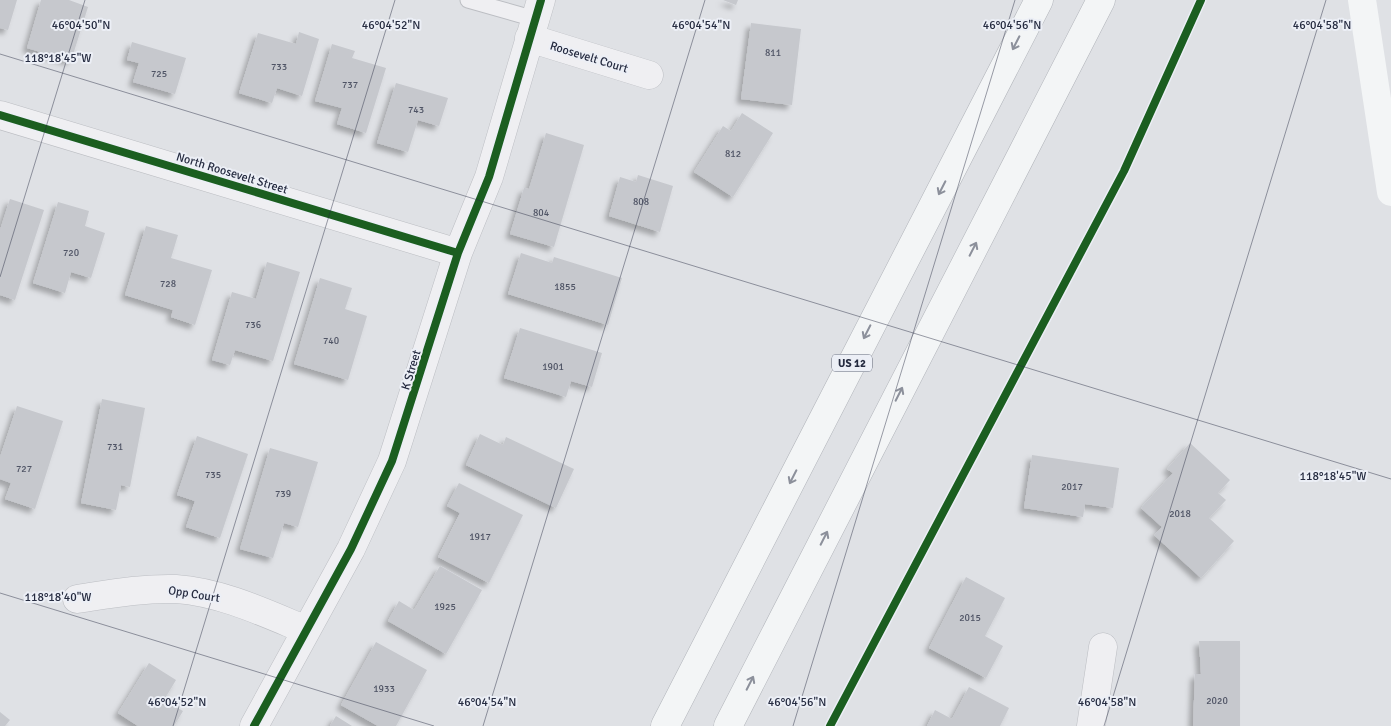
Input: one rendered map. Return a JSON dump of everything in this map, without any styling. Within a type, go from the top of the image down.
[{"type":"main road","name":"US 12","points":[[665,726],[1038,0]]},
{"type":"main road","points":[[728,726],[1101,0]]},
{"type":"main road","points":[[1362,0],[1391,192]]},
{"type":"street","name":"Roosevelt Court","points":[[535,19],[649,75]]},
{"type":"street","name":"K Street","points":[[254,726],[364,523],[392,461],[458,253],[489,177],[535,19]]},
{"type":"street","name":"North Roosevelt Street","points":[[0,115],[458,253]]},
{"type":"street","name":"Opp Court","points":[[77,599],[133,590],[176,590],[223,598],[306,630]]},
{"type":"street","points":[[1091,726],[1103,647]]},
{"type":"lane","points":[[468,0],[535,19]]},
{"type":"building","points":[[0,0],[17,0],[8,30],[0,28]]},
{"type":"building","points":[[41,0],[69,0],[88,7],[71,61],[27,48]]},
{"type":"building","points":[[723,0],[738,0],[736,5]]},
{"type":"building","points":[[751,23],[801,29],[792,105],[741,99]]},
{"type":"building","points":[[299,32],[319,39],[302,96],[277,88],[272,103],[239,93],[258,33],[296,44]]},
{"type":"building","points":[[132,42],[186,58],[175,94],[133,82],[139,63],[127,60]]},
{"type":"building","points":[[332,44],[355,51],[352,58],[386,68],[366,133],[337,124],[342,108],[315,101]]},
{"type":"building","points":[[396,83],[448,98],[439,126],[418,120],[408,152],[377,143]]},
{"type":"building","points":[[742,113],[773,133],[733,197],[694,172],[723,126],[731,131]]},
{"type":"building","points":[[546,133],[584,145],[554,247],[510,234],[524,188],[529,189]]},
{"type":"building","points":[[638,175],[673,186],[660,232],[609,216],[620,177],[636,182]]},
{"type":"building","points":[[10,199],[44,210],[15,300],[0,295],[0,230]]},
{"type":"building","points":[[58,202],[89,211],[85,226],[105,233],[91,278],[71,272],[65,293],[33,283]]},
{"type":"building","points":[[146,226],[178,235],[171,258],[212,270],[195,325],[171,317],[173,310],[125,295]]},
{"type":"building","points":[[521,253],[552,263],[554,257],[622,278],[608,325],[508,294]]},
{"type":"building","points":[[267,262],[300,272],[273,361],[235,350],[230,365],[212,360],[232,292],[256,299]]},
{"type":"building","points":[[320,278],[352,288],[345,309],[367,316],[348,380],[294,364]]},
{"type":"building","points":[[520,328],[602,353],[592,387],[571,381],[566,397],[504,378]]},
{"type":"building","points":[[102,399],[145,408],[130,487],[121,485],[116,510],[81,503]]},
{"type":"building","points":[[17,406],[63,421],[35,509],[5,499],[11,483],[0,479],[0,457]]},
{"type":"building","points":[[480,434],[503,445],[506,437],[574,469],[556,508],[466,465]]},
{"type":"building","points":[[197,436],[248,454],[220,538],[186,527],[195,501],[177,495]]},
{"type":"building","points":[[1190,443],[1230,480],[1218,493],[1226,500],[1209,518],[1234,541],[1201,578],[1154,535],[1162,527],[1141,508],[1173,473],[1167,469]]},
{"type":"building","points":[[270,448],[318,462],[298,527],[284,523],[273,558],[240,549]]},
{"type":"building","points":[[1032,455],[1119,468],[1113,508],[1085,504],[1083,517],[1024,508]]},
{"type":"building","points":[[459,483],[523,515],[489,583],[438,557],[460,513],[447,506]]},
{"type":"building","points":[[440,566],[482,590],[446,654],[388,621],[399,601],[414,610]]},
{"type":"building","points":[[966,577],[1005,598],[985,636],[1003,646],[986,678],[929,648]]},
{"type":"building","points":[[1199,641],[1240,641],[1240,726],[1193,726],[1195,674],[1201,674]]},
{"type":"building","points":[[376,642],[427,670],[396,726],[378,726],[341,705]]},
{"type":"building","points":[[149,663],[176,680],[164,700],[183,711],[174,726],[138,726],[118,713]]},
{"type":"building","points":[[969,687],[1009,708],[1000,726],[927,726],[935,710],[952,719]]},
{"type":"building","points":[[0,712],[10,720],[5,726],[0,726]]},
{"type":"building","points":[[336,716],[352,726],[330,726]]},
{"type":"cycle path","points":[[254,726],[351,549],[392,461],[458,253],[489,177],[541,0]]},
{"type":"cycle path","points":[[830,726],[1124,171],[1201,0]]},
{"type":"cycle path","points":[[0,115],[458,253]]}]
